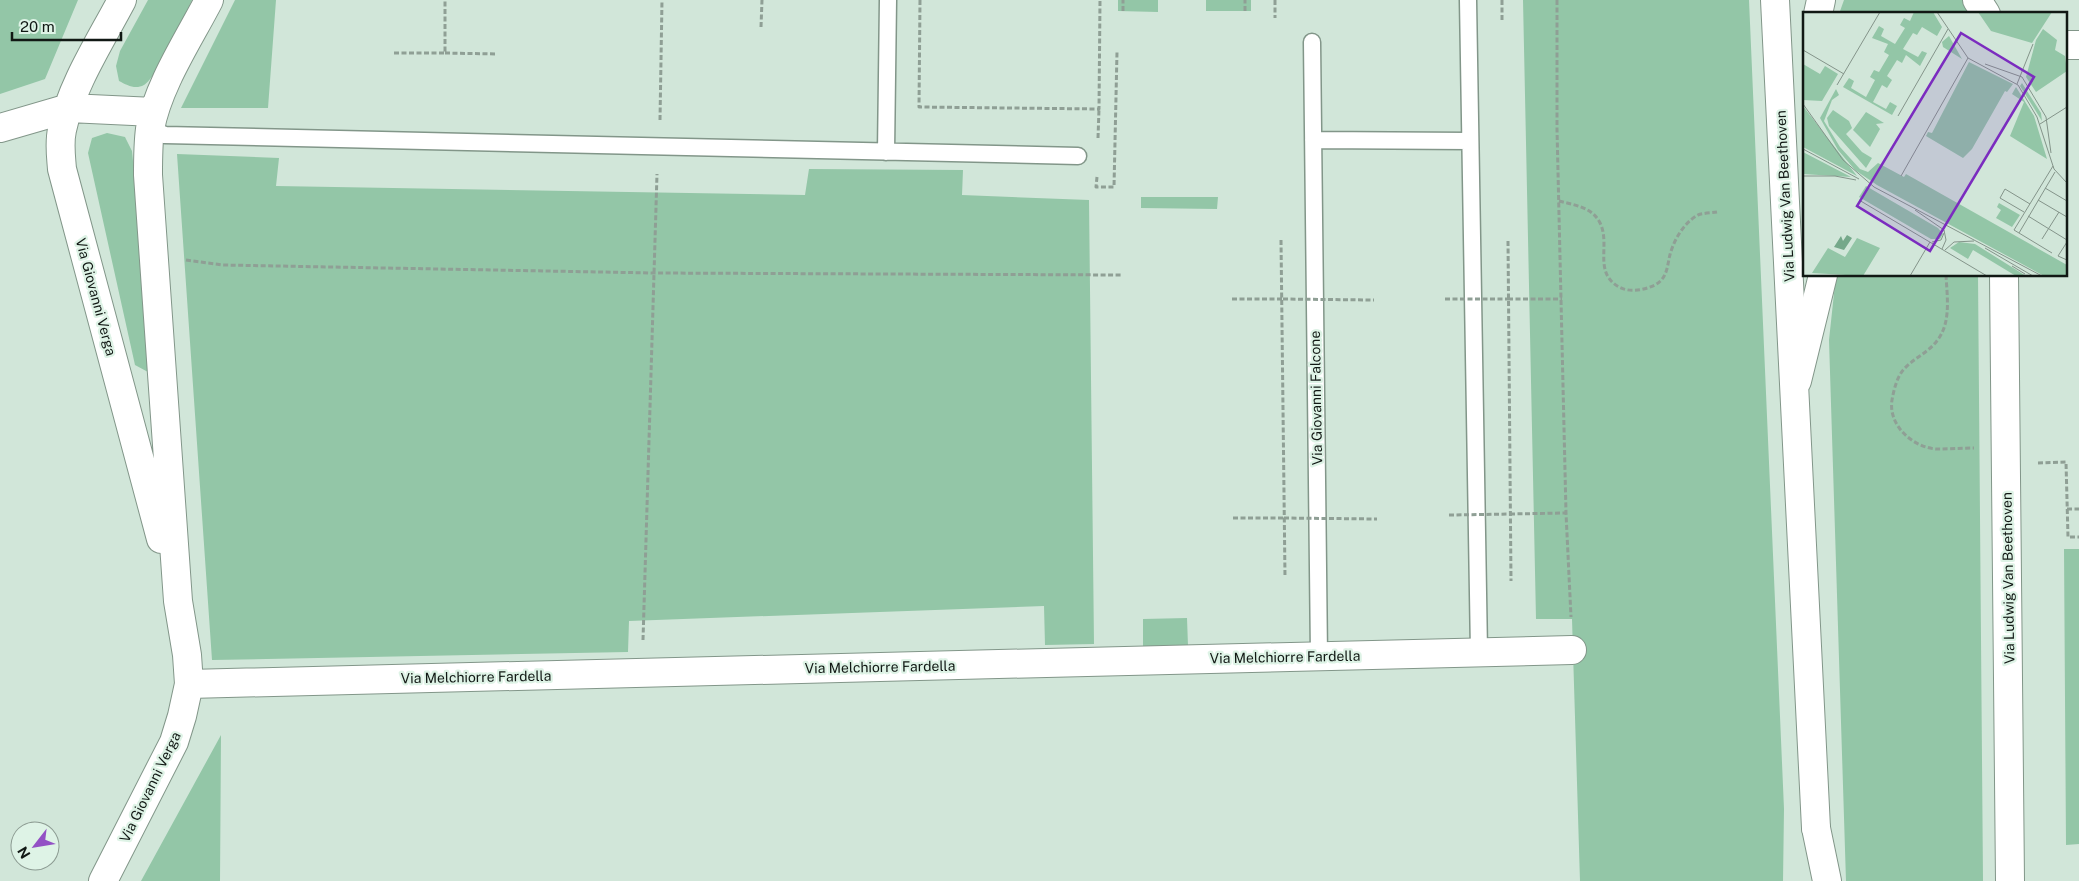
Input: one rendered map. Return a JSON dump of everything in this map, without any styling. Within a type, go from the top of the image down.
[{"type":"main road","name":"Via Giovanni Verga","points":[[122,0],[83,74],[69,108],[61,132],[62,169],[178,601]]},
{"type":"main road","name":"Via Giovanni Verga","points":[[103,881],[174,742],[189,684],[187,655],[178,601],[148,174],[152,120],[170,74],[209,0]]},
{"type":"main road","name":"Via Ludwig Van Beethoven","points":[[1775,0],[1819,881]]},
{"type":"main road","points":[[1977,0],[1985,12]]},
{"type":"main road","points":[[2066,45],[2079,45]]},
{"type":"main road","points":[[0,128],[69,108],[152,120]]},
{"type":"main road","name":"Via Ludwig Van Beethoven","points":[[1794,393],[1823,276]]},
{"type":"main road","name":"Via Ludwig Van Beethoven","points":[[2004,276],[2010,881]]},
{"type":"main road","name":"Via Melchiorre Fardella","points":[[189,684],[1572,650]]},
{"type":"main road","points":[[1813,881],[1816,828]]},
{"type":"main road","points":[[1816,828],[1827,881]]},
{"type":"lane","points":[[886,152],[888,0]]},
{"type":"lane","points":[[1468,0],[1479,652]]},
{"type":"lane","name":"Via Giovanni Falcone","points":[[1312,42],[1320,656]]},
{"type":"lane","points":[[152,120],[165,135],[1078,156]]},
{"type":"lane","points":[[1313,140],[1470,141]]},
{"type":"path","points":[[445,0],[445,53]]},
{"type":"path","points":[[660,119],[662,0]]},
{"type":"path","points":[[761,27],[762,0]]},
{"type":"path","points":[[920,0],[919,107],[1099,109]]},
{"type":"path","points":[[1098,148],[1100,0]]},
{"type":"path","points":[[1123,11],[1124,0]]},
{"type":"path","points":[[1245,0],[1245,11]]},
{"type":"path","points":[[1275,0],[1275,18]]},
{"type":"path","points":[[1502,0],[1502,21]]},
{"type":"path","points":[[1557,0],[1559,201],[1566,513],[1572,650]]},
{"type":"path","points":[[1097,167],[1096,187],[1114,186],[1117,52]]},
{"type":"path","points":[[394,53],[497,54]]},
{"type":"path","points":[[642,673],[656,200]]},
{"type":"path","points":[[1559,201],[1580,206],[1591,212],[1599,221],[1606,236],[1602,258],[1604,272],[1613,284],[1625,290],[1641,290],[1657,284],[1667,272],[1669,258],[1686,224],[1699,214],[1717,212]]},
{"type":"path","points":[[1281,240],[1285,577]]},
{"type":"path","points":[[1508,241],[1511,581]]},
{"type":"path","points":[[154,256],[224,265],[654,273],[1122,275]]},
{"type":"path","points":[[1946,276],[1948,314],[1940,338],[1925,353],[1905,368],[1895,384],[1891,406],[1895,424],[1907,436],[1919,444],[1934,449],[2066,462],[2068,537],[2079,537]]},
{"type":"path","points":[[1232,299],[1374,300]]},
{"type":"path","points":[[1445,299],[1562,299]]},
{"type":"path","points":[[2067,509],[2079,508]]},
{"type":"path","points":[[1448,515],[1566,513]]},
{"type":"path","points":[[1233,518],[1377,519]]},
{"type":"green space","points":[[0,0],[78,0],[45,79],[0,94]]},
{"type":"green space","points":[[148,0],[192,0],[156,71],[144,85],[134,87],[119,81],[116,66],[120,51]]},
{"type":"green space","points":[[235,0],[276,0],[268,108],[181,108]]},
{"type":"green space","points":[[1118,0],[1158,0],[1158,12],[1118,11]]},
{"type":"green space","points":[[1206,0],[1251,0],[1251,11],[1206,11]]},
{"type":"green space","points":[[1523,0],[1749,0],[1784,809],[1783,881],[1580,881],[1572,619],[1536,619]]},
{"type":"green space","points":[[1844,0],[1962,0],[1967,12],[1840,12]]},
{"type":"green space","points":[[107,133],[125,137],[132,151],[153,361],[148,372],[135,365],[88,153],[92,138]]},
{"type":"green space","points":[[177,154],[279,158],[276,186],[805,195],[809,169],[963,170],[962,195],[1089,200],[1094,644],[1045,645],[1044,606],[629,621],[628,652],[212,660]]},
{"type":"green space","points":[[1141,197],[1218,197],[1217,209],[1141,208]]},
{"type":"green space","points":[[1836,276],[1978,276],[1983,881],[1846,881],[1829,340]]},
{"type":"green space","points":[[2064,549],[2079,549],[2079,844],[2066,845]]},
{"type":"green space","points":[[1187,618],[1188,646],[1143,646],[1143,619]]},
{"type":"green space","points":[[221,735],[220,881],[141,881]]}]
